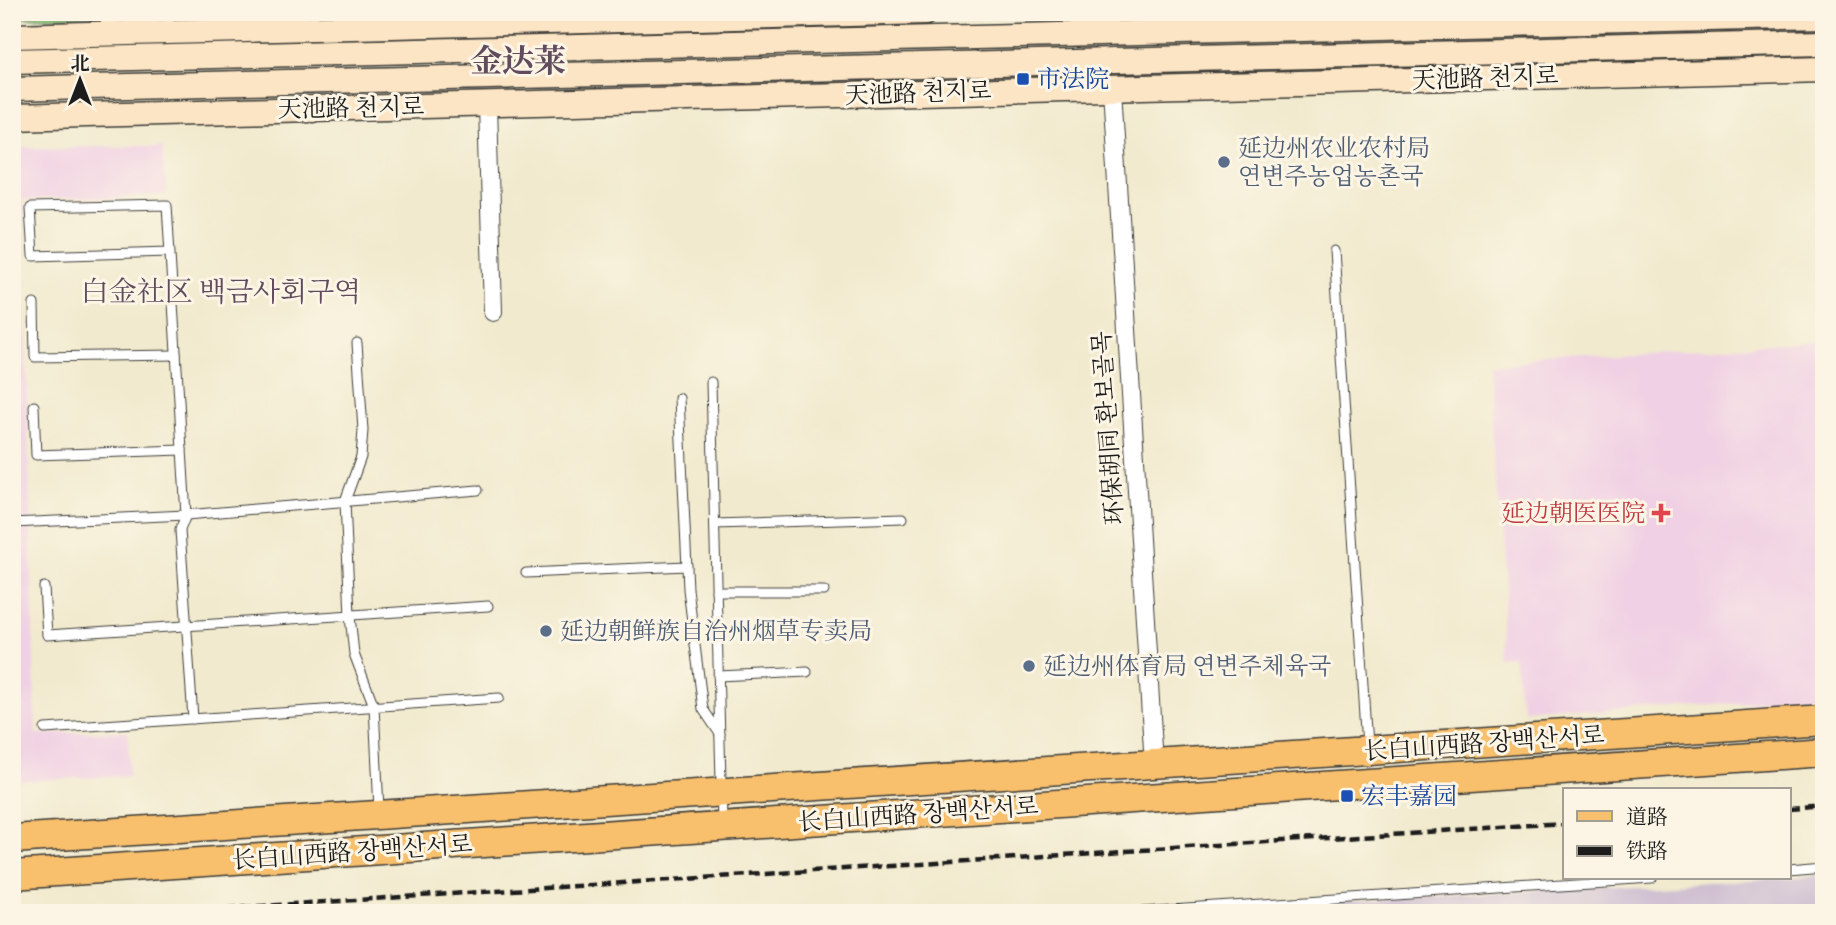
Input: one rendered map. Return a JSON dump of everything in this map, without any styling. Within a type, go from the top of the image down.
[{"type":"main road","points":[[12,36],[111,23],[926,12]]},
{"type":"main road","points":[[12,61],[748,42],[1268,21],[1824,16]]},
{"type":"main road","name":"天池路 천지로","points":[[12,89],[1824,43]]},
{"type":"main road","name":"天池路 천지로","points":[[12,117],[1824,69]]},
{"type":"main road","name":"长白山西路 장백산서로","points":[[12,839],[1824,720]]},
{"type":"main road","name":"长白山西路 장백산서로","points":[[12,875],[1824,752]]},
{"type":"street","points":[[747,15],[748,70]]},
{"type":"street","name":"环保胡同 환보골목","points":[[1112,88],[1154,765]]},
{"type":"street","points":[[487,105],[493,312]]},
{"type":"lane","points":[[170,252],[33,256],[30,208],[167,205],[170,252],[176,355],[186,516],[180,530],[192,719]]},
{"type":"lane","points":[[1334,251],[1368,750]]},
{"type":"lane","points":[[34,303],[35,357],[176,355]]},
{"type":"lane","points":[[357,343],[362,446],[361,457],[345,501],[351,642],[374,706],[380,815]]},
{"type":"lane","points":[[711,382],[722,827]]},
{"type":"lane","points":[[679,398],[687,566],[703,709],[720,734]]},
{"type":"lane","points":[[34,406],[36,455],[182,450]]},
{"type":"lane","points":[[12,523],[186,516],[478,490]]},
{"type":"lane","points":[[715,524],[903,518]]},
{"type":"lane","points":[[526,573],[687,566]]},
{"type":"lane","points":[[44,587],[47,635],[488,606]]},
{"type":"lane","points":[[716,590],[824,590]]},
{"type":"lane","points":[[718,676],[807,672]]},
{"type":"lane","points":[[44,729],[499,698]]},
{"type":"lane","points":[[1790,869],[1824,866]]},
{"type":"lane","points":[[1126,913],[1623,880]]},
{"type":"shaded area","points":[[12,146],[162,146],[166,196],[22,201],[36,734],[128,731],[129,776],[12,781]]},
{"type":"shaded area","name":"延边朝医医院","points":[[1824,340],[1824,696],[1526,720],[1522,662],[1508,663],[1487,364]]},
{"type":"shaded area","points":[[1824,874],[1824,913],[1113,913],[1790,880]]},
{"type":"green space","points":[[12,12],[98,12],[98,16],[12,18]]},
{"type":"railway","points":[[1790,809],[1824,806]]},
{"type":"railway","points":[[152,913],[1563,823]]},
{"type":"place","name":"市法院","points":[[1023,79]]},
{"type":"place","name":"延边州农业农村局 연변주농업농촌국","points":[[1224,162]]},
{"type":"place","name":"延边朝医医院","points":[[1661,513]]},
{"type":"place","name":"延边朝鲜族自治州烟草专卖局","points":[[546,631]]},
{"type":"place","name":"延边州体育局 연변주체육국","points":[[1029,666]]},
{"type":"place","name":"宏丰嘉园","points":[[1347,796]]},
{"type":"district","name":"金达莱","points":[[518,61]]},
{"type":"district","name":"白金社区 백금사회구역","points":[[221,291]]}]
